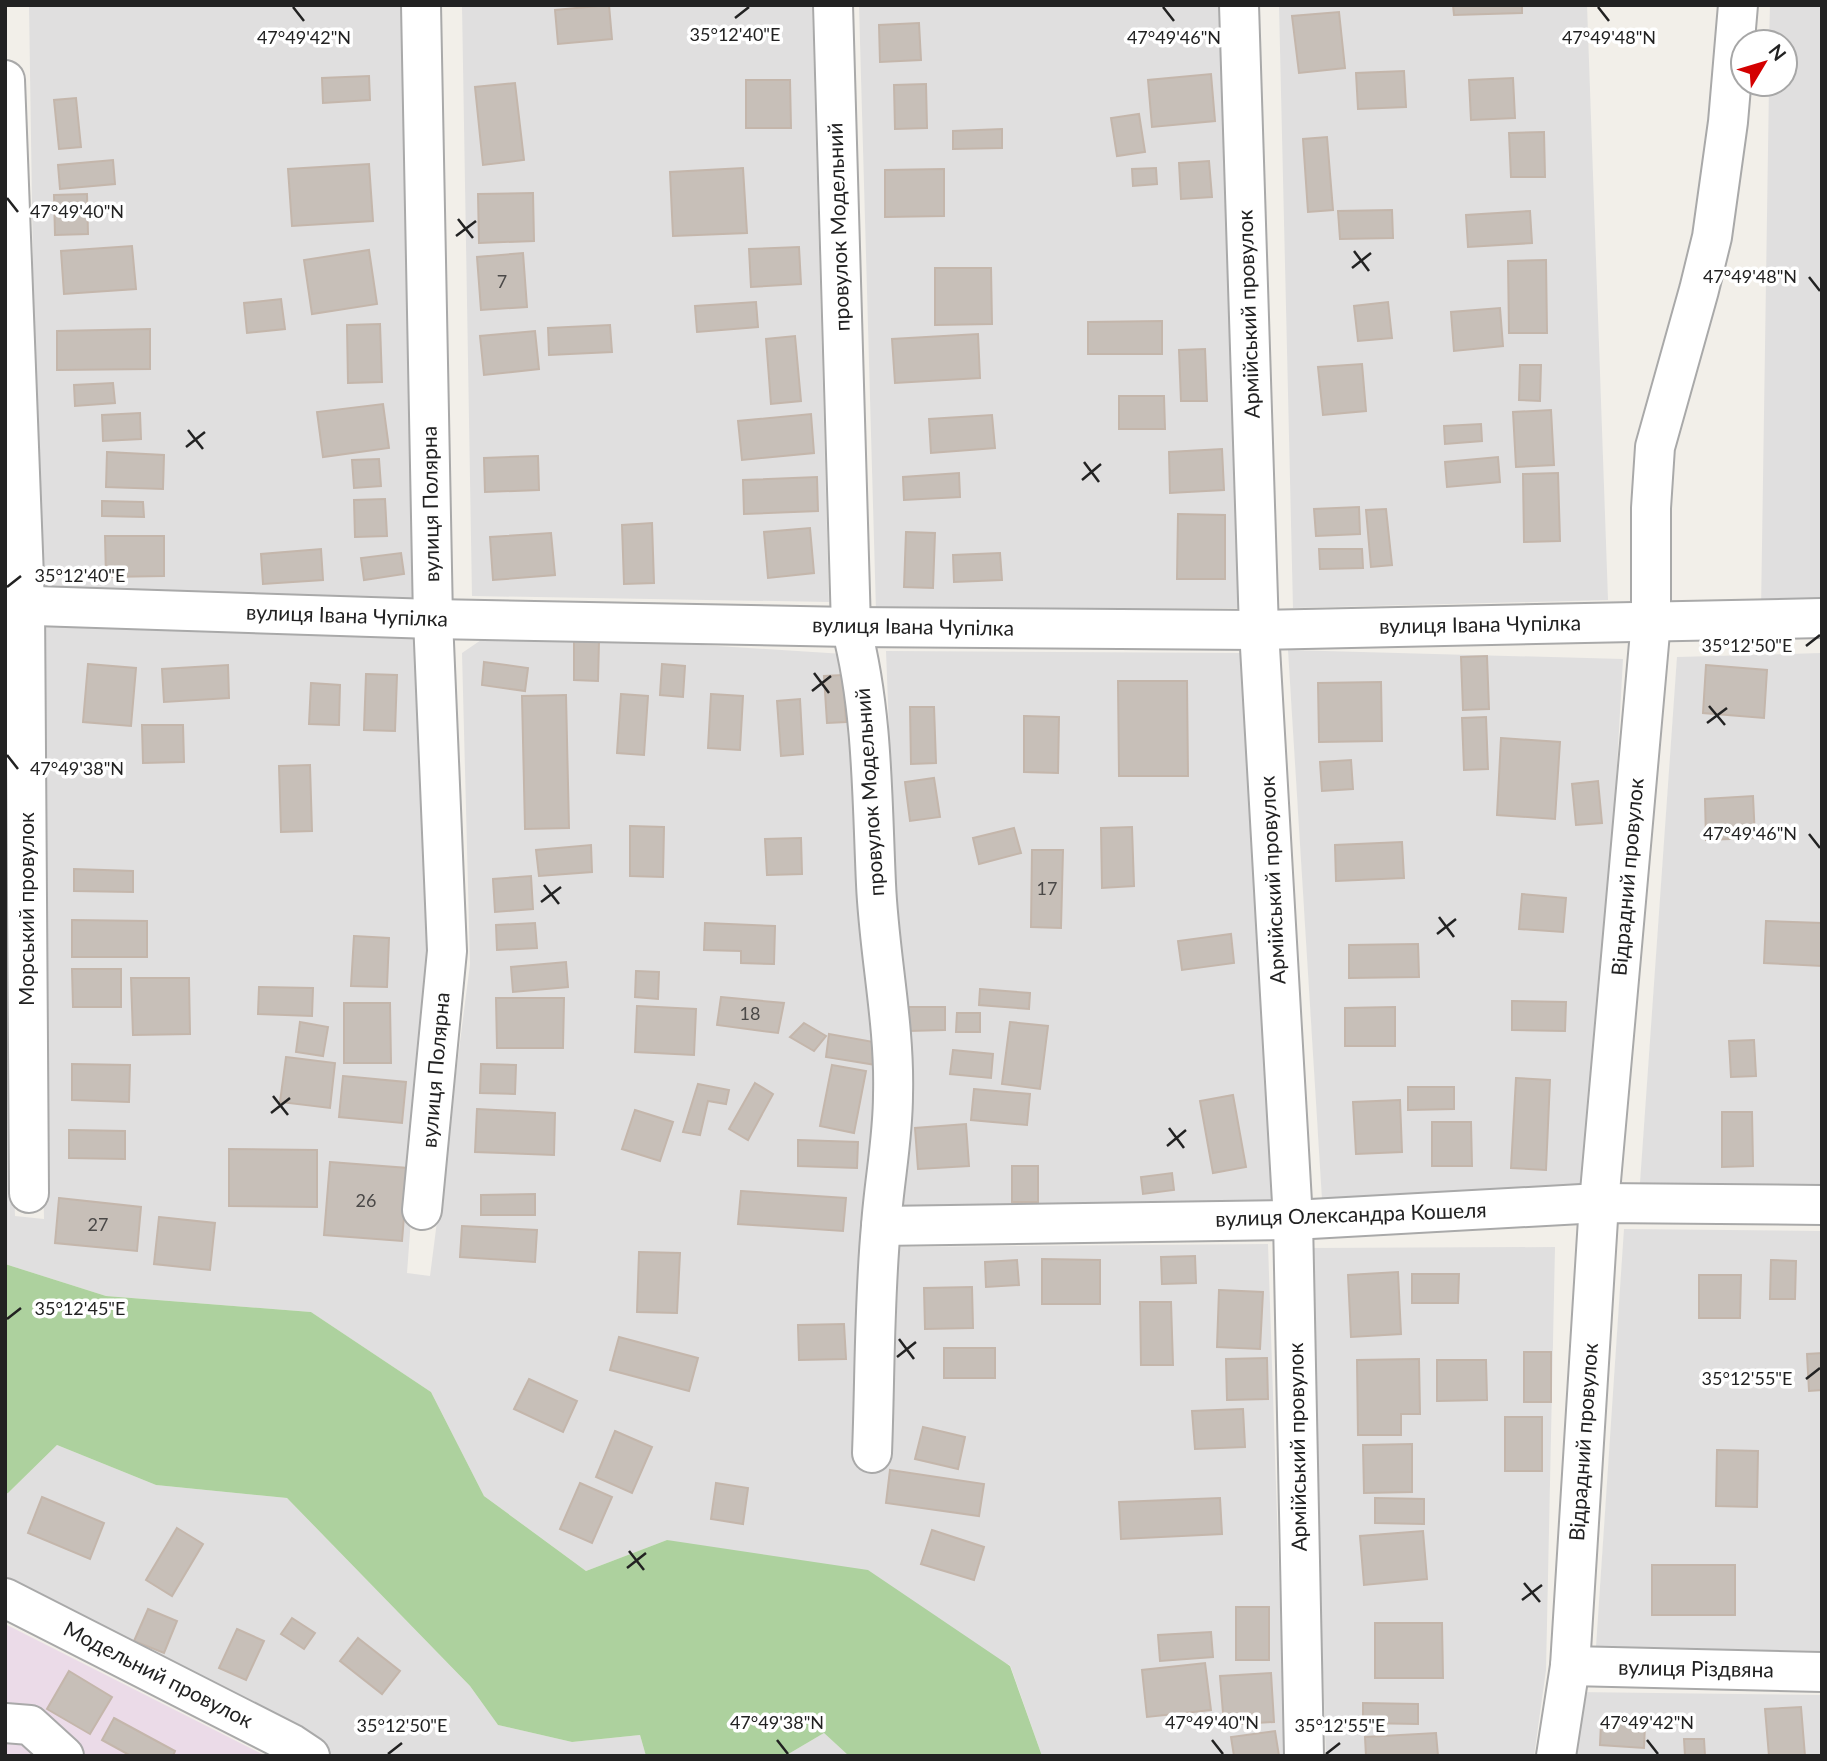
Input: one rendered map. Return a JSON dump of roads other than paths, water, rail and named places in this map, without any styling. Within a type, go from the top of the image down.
[{"type":"street","name":"вулиця Полярна","points":[[421,5],[433,620],[447,951],[422,1210]]},
{"type":"street","name":"провулок Модельний","points":[[833,5],[851,627],[861,664],[867,703],[877,899],[894,1092],[892,1133],[880,1226],[872,1453]]},
{"type":"street","name":"Армійський провулок","points":[[1239,5],[1259,630],[1293,1220],[1304,1756]]},
{"type":"street","name":"Відрадний провулок","points":[[1556,1756],[1570,1666],[1599,1203],[1651,621],[1651,508],[1655,447],[1712,237],[1728,122],[1738,5]]},
{"type":"street","name":"Морський провулок","points":[[5,80],[29,1193]]},
{"type":"street","name":"вулиця Івана Чупілка","points":[[15,604],[433,620],[851,627],[1259,630],[1822,618]]},
{"type":"street","name":"вулиця Олександра Кошеля","points":[[880,1226],[1293,1220],[1599,1203],[1822,1205]]},
{"type":"street","name":"Модельний провулок","points":[[5,1598],[292,1744],[310,1756]]},
{"type":"street","name":"вулиця Різдвяна","points":[[1570,1666],[1822,1672]]},
{"type":"street","points":[[5,1723],[30,1725],[64,1756]]}]
